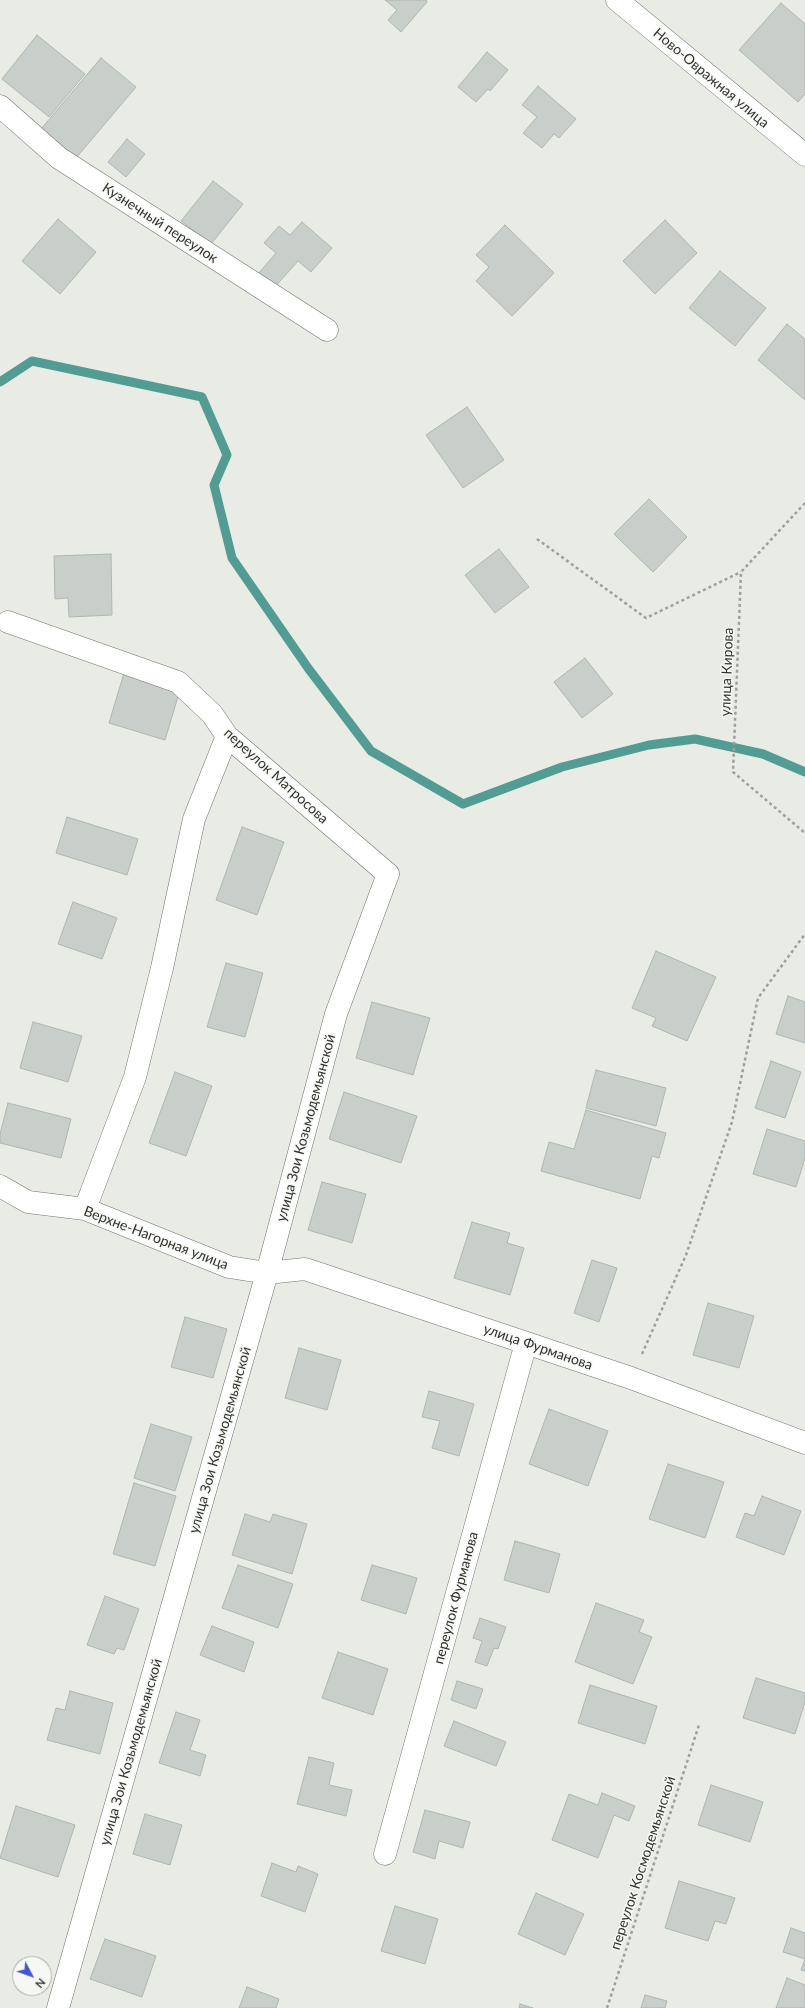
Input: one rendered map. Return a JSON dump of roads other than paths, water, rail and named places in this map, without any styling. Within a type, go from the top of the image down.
[{"type":"street","name":"Ново-Овражная улица","points":[[617,0],[805,156]]},
{"type":"street","name":"Кузнечный переулок","points":[[0,106],[59,158],[327,330]]},
{"type":"street","name":"переулок Матросова","points":[[8,622],[178,682],[212,714],[227,736],[388,874]]},
{"type":"street","points":[[85,1209],[134,1077],[162,968],[194,819],[227,736]]},
{"type":"street","name":"улица Зои Козьмодемьянской","points":[[64,2006],[268,1272],[336,1014],[388,874]]},
{"type":"street","name":"Верхне-Нагорная улица","points":[[0,1186],[28,1202],[85,1209],[229,1267],[268,1272]]},
{"type":"street","name":"улица Фурманова","points":[[268,1272],[305,1269],[631,1378],[805,1443]]},
{"type":"street","name":"переулок Фурманова","points":[[385,1854],[526,1343]]},
{"type":"waterway","points":[[0,382],[32,361],[202,397],[227,455],[214,485],[232,558],[308,668],[371,751],[463,804],[562,767],[649,745],[695,739],[763,754],[805,772]]}]
